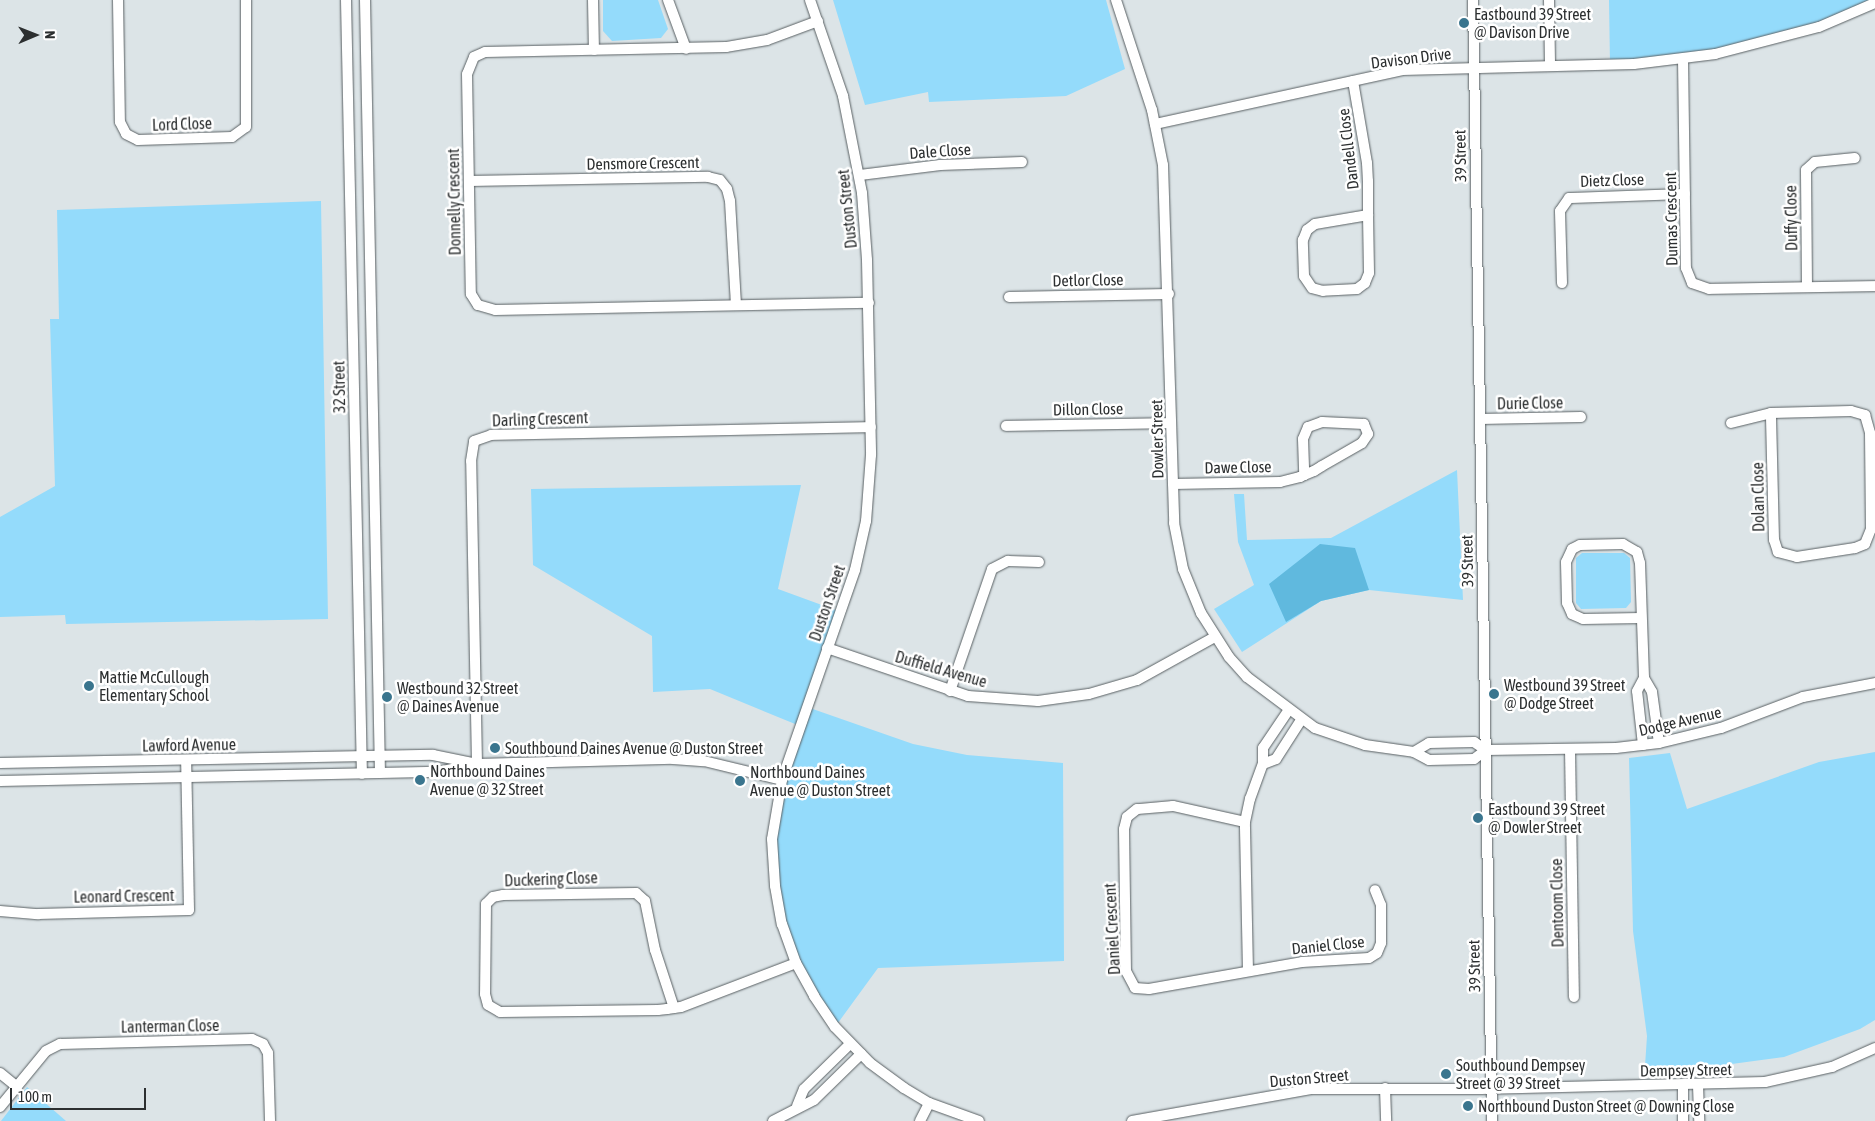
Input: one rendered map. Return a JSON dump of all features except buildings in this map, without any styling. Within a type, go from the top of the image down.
[{"type":"street","name":"Lord Close","points":[[118,0],[120,122],[126,134],[138,140],[232,137],[246,127],[246,0]]},
{"type":"street","name":"32 Street","points":[[346,0],[362,774]]},
{"type":"street","name":"32 Street","points":[[365,0],[380,773]]},
{"type":"street","points":[[593,0],[594,50]]},
{"type":"street","points":[[668,0],[686,49]]},
{"type":"street","name":"Duston Street","points":[[810,0],[843,96],[860,175],[868,303],[871,427],[870,486],[864,529],[855,570],[782,780],[772,839],[775,886],[782,924],[796,963],[814,996],[850,1044],[894,1082],[929,1103],[979,1121]]},
{"type":"street","name":"Dowler Street","points":[[1116,0],[1155,124],[1166,188],[1172,484],[1175,532],[1183,568],[1196,602],[1215,637],[1247,678],[1288,711],[1327,734],[1365,746],[1414,752],[1429,760],[1474,759],[1486,750],[1474,742],[1429,743],[1414,752]]},
{"type":"street","name":"39 Street","points":[[1473,0],[1492,1121]]},
{"type":"street","points":[[1549,0],[1550,66]]},
{"type":"street","name":"Davison Drive","points":[[1155,124],[1402,70],[1550,66],[1683,59],[1764,44],[1819,27],[1875,3]]},
{"type":"street","name":"Donnelly Crescent","points":[[818,21],[753,43],[686,49],[485,52],[474,57],[467,74],[470,288],[473,298],[482,307],[495,310],[868,303]]},
{"type":"street","name":"Dumas Crescent","points":[[1683,59],[1686,268],[1696,286],[1709,288],[1875,286]]},
{"type":"street","name":"Dandell Close","points":[[1353,81],[1366,148],[1368,215],[1368,272],[1362,286],[1352,291],[1312,288],[1304,276],[1303,240],[1307,230],[1315,224],[1368,215]]},
{"type":"street","name":"Duffy Close","points":[[1806,287],[1806,170],[1815,162],[1855,158]]},
{"type":"street","name":"Dale Close","points":[[860,175],[940,165],[1022,162]]},
{"type":"street","name":"Densmore Crescent","points":[[469,181],[714,178],[724,184],[730,201],[736,305]]},
{"type":"street","name":"Dietz Close","points":[[1562,284],[1560,211],[1569,198],[1685,194]]},
{"type":"street","name":"Detlor Close","points":[[1008,297],[1169,294]]},
{"type":"street","name":"Dolan Close","points":[[1731,423],[1771,413],[1860,413],[1869,426],[1873,474],[1871,535],[1865,544],[1855,548],[1792,558],[1778,552],[1774,540],[1771,413]]},
{"type":"street","name":"Durie Close","points":[[1480,419],[1581,417]]},
{"type":"street","name":"Dawe Close","points":[[1172,484],[1280,482],[1304,475],[1362,443],[1368,434],[1364,424],[1322,422],[1308,427],[1304,439],[1304,475]]},
{"type":"street","name":"Dillon Close","points":[[1006,426],[1171,423]]},
{"type":"street","name":"Darling Crescent","points":[[477,764],[471,461],[474,441],[491,434],[871,427]]},
{"type":"street","points":[[1641,618],[1583,619],[1572,614],[1566,603],[1566,562],[1572,549],[1584,544],[1623,544],[1634,548],[1640,563],[1644,678],[1652,692],[1658,743]]},
{"type":"street","points":[[950,691],[992,569],[1008,561],[1039,562]]},
{"type":"street","name":"Duffield Avenue","points":[[827,648],[950,691],[1016,702],[1060,700],[1089,694],[1148,675],[1215,637]]},
{"type":"street","points":[[1644,678],[1637,691],[1644,745]]},
{"type":"street","name":"Dodge Avenue","points":[[1486,750],[1570,749],[1658,743],[1722,728],[1803,697],[1875,683]]},
{"type":"street","points":[[1248,971],[1245,822],[1250,799],[1263,764],[1264,748],[1288,711]]},
{"type":"street","points":[[1263,764],[1276,759],[1301,720]]},
{"type":"street","name":"Dentoom Close","points":[[1570,749],[1574,997]]},
{"type":"street","name":"Lawford Avenue","points":[[0,763],[440,756],[477,764]]},
{"type":"street","points":[[477,764],[688,759],[782,780]]},
{"type":"street","name":"Leonard Crescent","points":[[0,911],[38,914],[189,910],[186,760]]},
{"type":"street","name":"Lawford Avenue","points":[[0,781],[438,772],[477,764]]},
{"type":"street","name":"Daniel Crescent","points":[[1245,822],[1186,808],[1148,807],[1137,810],[1127,817],[1124,836],[1126,971],[1132,985],[1144,990],[1248,971]]},
{"type":"street","name":"Daniel Close","points":[[1248,971],[1302,962],[1364,960],[1374,956],[1380,948],[1381,937],[1381,905],[1375,890]]},
{"type":"street","name":"Duckering Close","points":[[674,1008],[655,950],[645,901],[636,893],[503,895],[493,897],[486,904],[485,994],[488,1005],[495,1010],[674,1008],[701,1001],[796,963]]},
{"type":"street","name":"Lanterman Close","points":[[0,1106],[4,1095],[17,1087],[46,1051],[60,1044],[252,1039],[263,1044],[268,1053],[270,1121]]},
{"type":"street","points":[[797,1106],[804,1090],[850,1044]]},
{"type":"street","name":"Dempsey Street","points":[[1491,1089],[1765,1082],[1797,1077],[1850,1060],[1875,1048]]},
{"type":"street","points":[[773,1121],[797,1106],[814,1100],[861,1054]]},
{"type":"street","points":[[0,1072],[17,1087]]},
{"type":"street","points":[[1683,1085],[1683,1121]]},
{"type":"street","points":[[1698,1085],[1699,1121]]},
{"type":"street","points":[[1385,1088],[1386,1121]]},
{"type":"street","name":"Duston Street","points":[[1136,1121],[1312,1089],[1491,1089]]},
{"type":"street","points":[[920,1121],[929,1103]]},
{"type":"shaded area","points":[[603,0],[658,0],[668,29],[661,38],[612,41],[603,31]]},
{"type":"shaded area","points":[[833,0],[1106,0],[1125,69],[1066,96],[929,102],[928,92],[865,105]]},
{"type":"shaded area","points":[[1609,0],[1875,0],[1764,44],[1610,65]]},
{"type":"shaded area","points":[[321,201],[328,619],[66,624],[65,615],[0,617],[0,517],[55,486],[50,319],[59,319],[57,210]]},
{"type":"shaded area","points":[[1457,470],[1463,600],[1369,590],[1321,601],[1242,652],[1214,609],[1254,585],[1238,542],[1234,494],[1244,494],[1247,540],[1331,538]]},
{"type":"shaded area","points":[[801,485],[778,589],[841,612],[807,707],[913,744],[967,755],[1063,763],[1064,961],[878,968],[835,1027],[789,944],[772,839],[800,726],[710,689],[653,692],[652,636],[533,565],[531,489]]},
{"type":"shaded area","points":[[1320,544],[1355,548],[1369,590],[1321,601],[1286,622],[1269,584]]},
{"type":"shaded area","points":[[1582,553],[1624,553],[1630,558],[1631,602],[1626,608],[1581,609],[1576,603],[1576,558]]},
{"type":"shaded area","points":[[1875,752],[1875,1020],[1860,1029],[1784,1057],[1717,1066],[1645,1066],[1647,1036],[1633,931],[1629,758],[1670,753],[1687,809],[1819,762]]},
{"type":"shaded area","points":[[27,1087],[66,1121],[1,1121]]},
{"type":"place","name":"Eastbound 39 Street @ Davison Drive","points":[[1464,23]]},
{"type":"place","name":"Mattie McCullough Elementary School","points":[[89,686]]},
{"type":"place","name":"Westbound 39 Street @ Dodge Street","points":[[1494,694]]},
{"type":"place","name":"Westbound 32 Street @ Daines Avenue","points":[[387,697]]},
{"type":"place","name":"Southbound Daines Avenue @ Duston Street","points":[[495,748]]},
{"type":"place","name":"Northbound Daines Avenue @ 32 Street","points":[[420,780]]},
{"type":"place","name":"Northbound Daines Avenue @ Duston Street","points":[[740,781]]},
{"type":"place","name":"Eastbound 39 Street @ Dowler Street","points":[[1478,818]]},
{"type":"place","name":"Southbound Dempsey Street @ 39 Street","points":[[1446,1074]]},
{"type":"place","name":"Northbound Duston Street @ Downing Close","points":[[1468,1106]]}]
